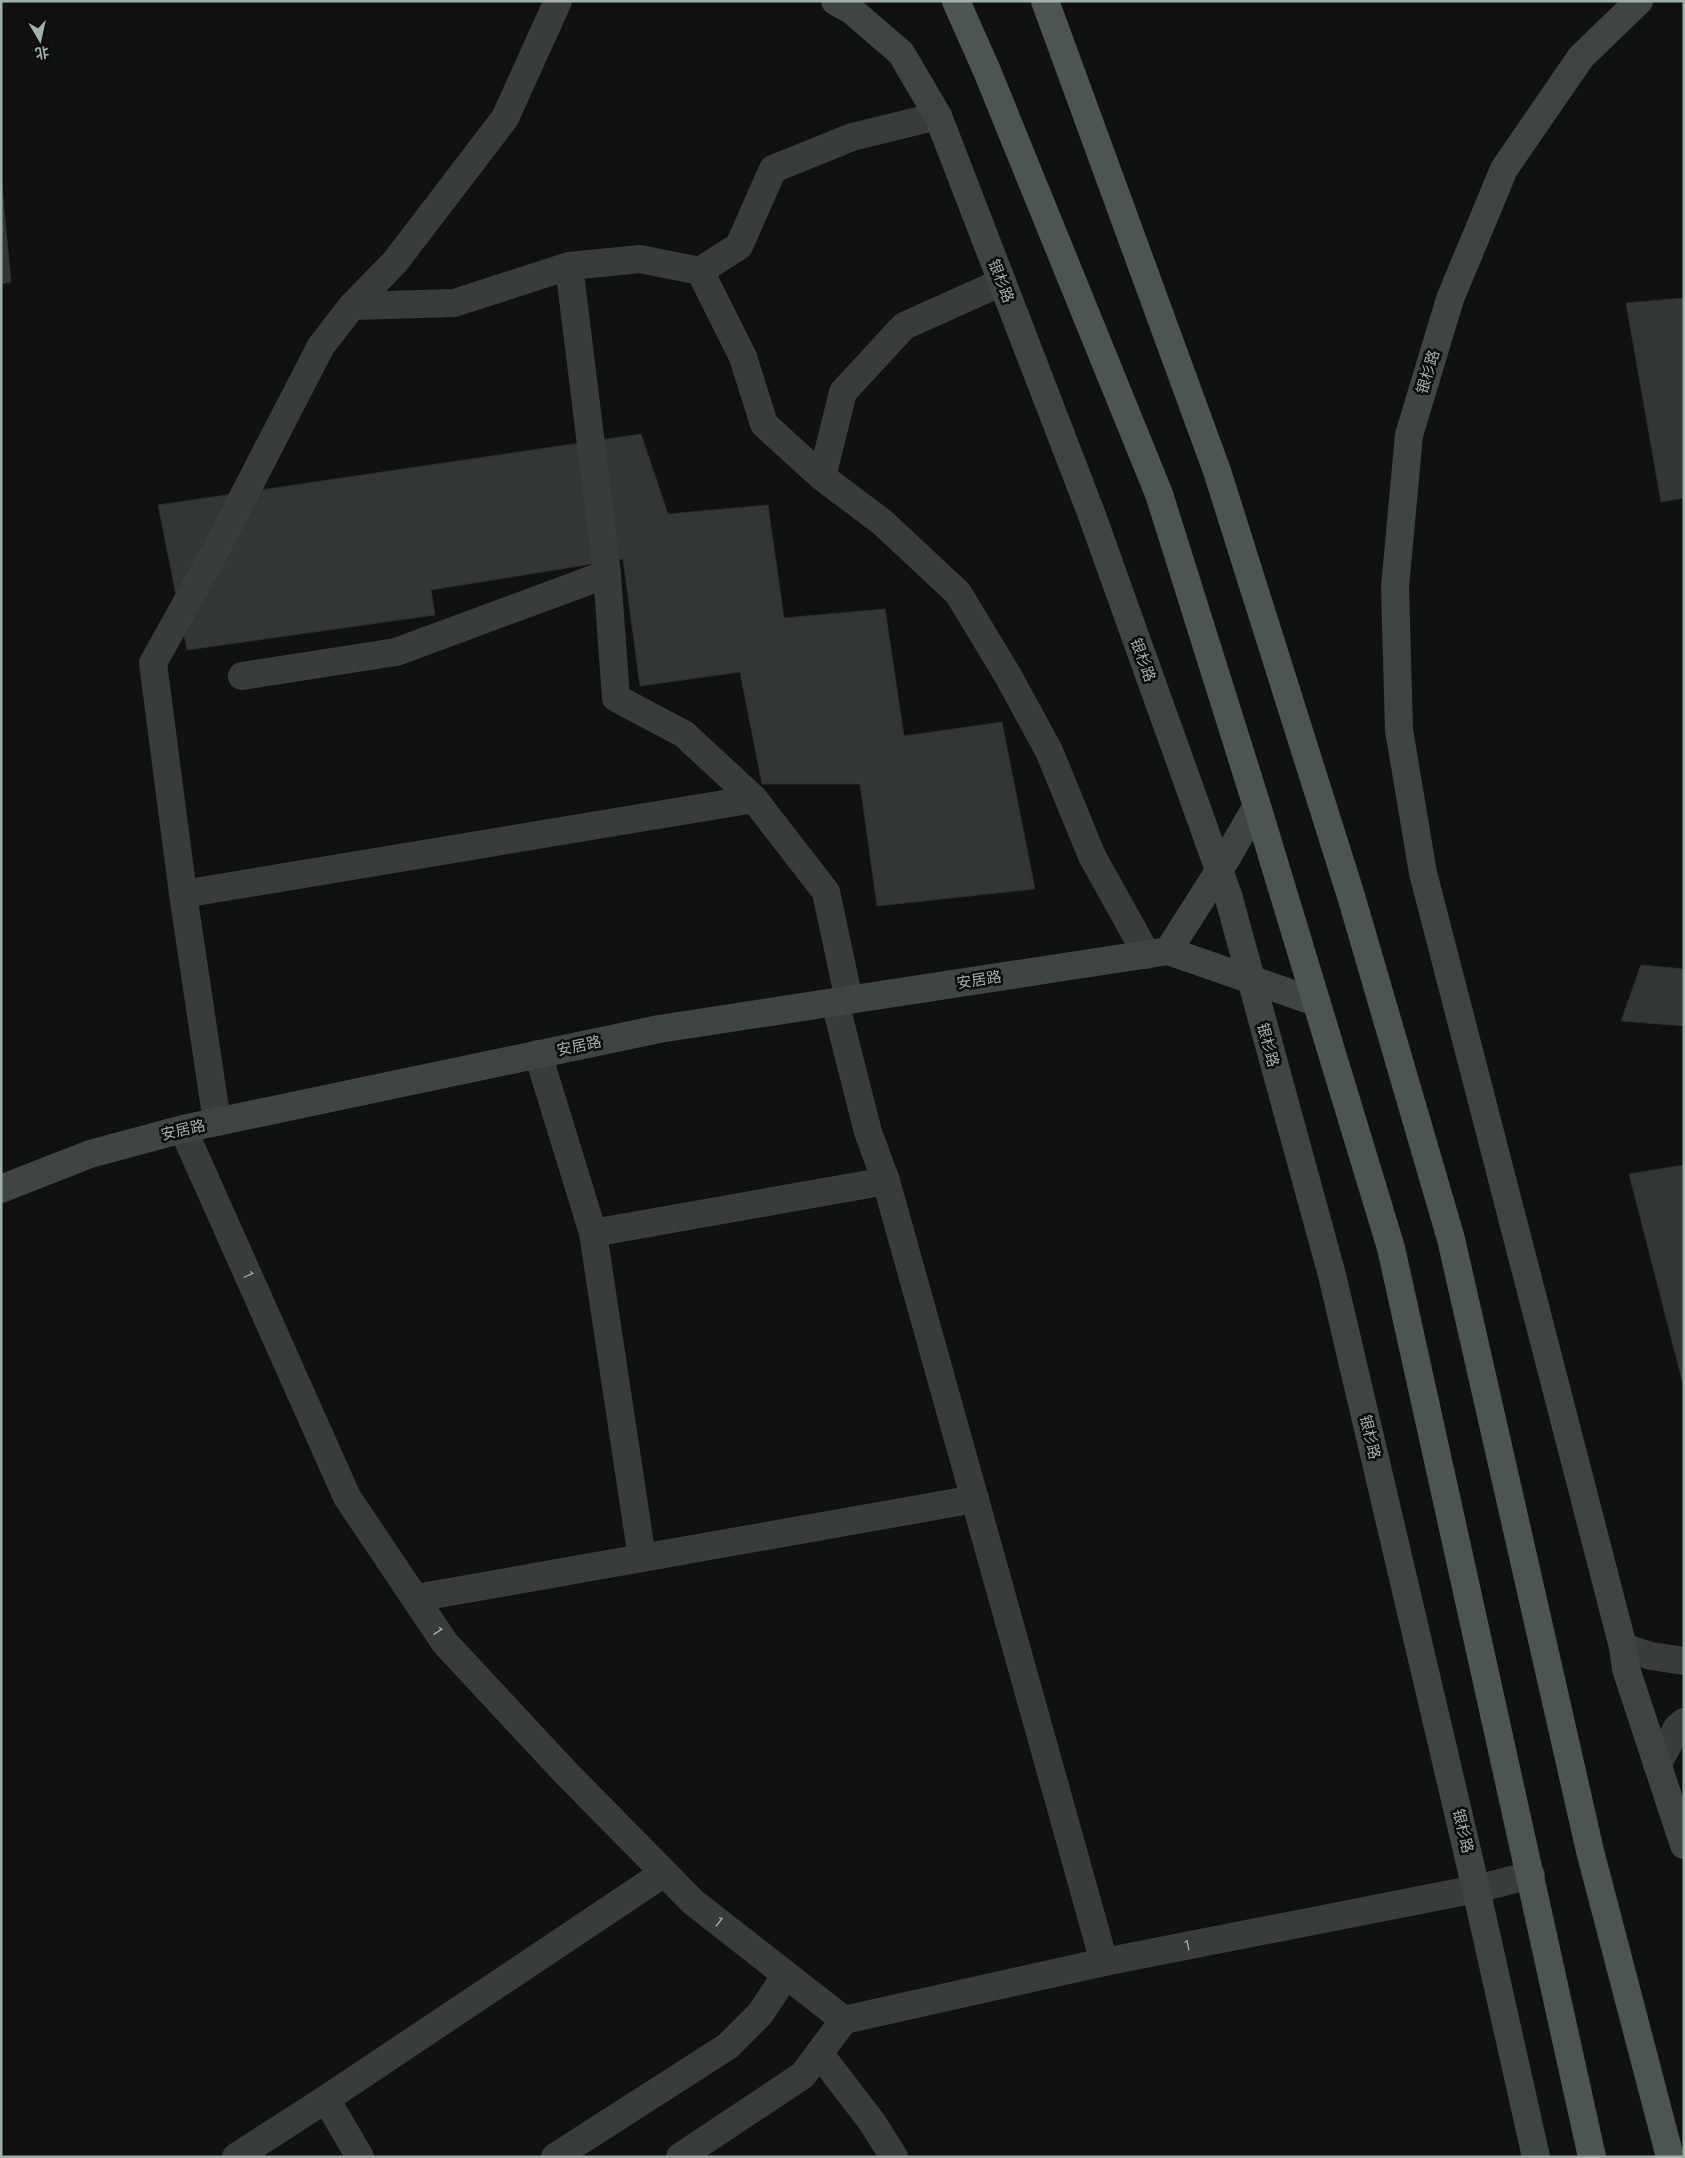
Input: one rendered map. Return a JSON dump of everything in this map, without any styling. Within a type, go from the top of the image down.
[{"type":"main road","points":[[956,1],[987,71],[1159,494],[1257,806],[1391,1248],[1592,2157]]},
{"type":"main road","points":[[1045,1],[1217,472],[1350,896],[1448,1230],[1590,1851],[1670,2157]]},
{"type":"street","points":[[218,1122],[182,894],[153,662],[216,548],[321,346],[352,306],[395,262],[505,118],[558,1]]},
{"type":"street","name":"银杉路","points":[[835,1],[852,10],[901,52],[938,116],[1090,510],[1228,896],[1332,1275],[1476,1889],[1536,2157]]},
{"type":"street","name":"银杉路","points":[[1639,1],[1581,57],[1504,169],[1453,290],[1409,436],[1396,587],[1399,730],[1423,873],[1623,1647],[1626,1669],[1684,1845]]},
{"type":"street","points":[[352,306],[454,303],[569,266],[640,259],[700,270],[739,246],[773,169],[852,138],[938,116]]},
{"type":"street","points":[[569,266],[606,574],[616,698],[684,734],[754,799],[826,892],[842,1001],[868,1132],[886,1181],[1104,1962]]},
{"type":"street","points":[[700,270],[743,357],[764,424],[822,477],[882,522],[958,593],[1007,674],[1049,751],[1092,856],[1157,953],[1251,980],[1316,1002]]},
{"type":"street","points":[[822,477],[843,392],[904,326],[1002,282]]},
{"type":"street","points":[[242,676],[396,652],[606,574]]},
{"type":"street","points":[[182,894],[754,799]]},
{"type":"street","points":[[1157,953],[1219,871],[1257,806]]},
{"type":"street","name":"安居路","points":[[1,1189],[90,1154],[183,1129],[659,1029],[1157,953]]},
{"type":"street","points":[[538,1054],[593,1233],[642,1558]]},
{"type":"street","name":"1","points":[[183,1129],[347,1497],[445,1643],[566,1773],[693,1902],[844,2020],[1104,1962],[1476,1889],[1531,1875]]},
{"type":"street","points":[[593,1233],[886,1181]]},
{"type":"street","points":[[416,1598],[975,1499]]},
{"type":"street","points":[[1623,1647],[1651,1656],[1684,1661]]},
{"type":"street","points":[[1658,1765],[1677,1728],[1684,1722]]},
{"type":"street","points":[[236,2157],[664,1873]]},
{"type":"street","points":[[555,2157],[728,2046],[760,2014],[786,1975]]},
{"type":"street","points":[[680,2157],[803,2075],[844,2020]]},
{"type":"street","points":[[819,2053],[872,2122],[894,2157]]},
{"type":"street","points":[[326,2099],[360,2157]]},
{"type":"building","points":[[1,176],[11,282],[1,284]]},
{"type":"building","points":[[1684,298],[1684,498],[1661,502],[1626,303]]},
{"type":"building","points":[[641,434],[668,514],[768,505],[784,618],[885,609],[904,736],[1002,722],[1035,889],[877,906],[860,784],[762,784],[740,672],[640,686],[623,559],[431,590],[435,615],[187,650],[158,505]]},
{"type":"building","points":[[1641,965],[1684,969],[1684,1026],[1621,1021]]},
{"type":"building","points":[[1684,1165],[1684,1388],[1629,1174]]}]
